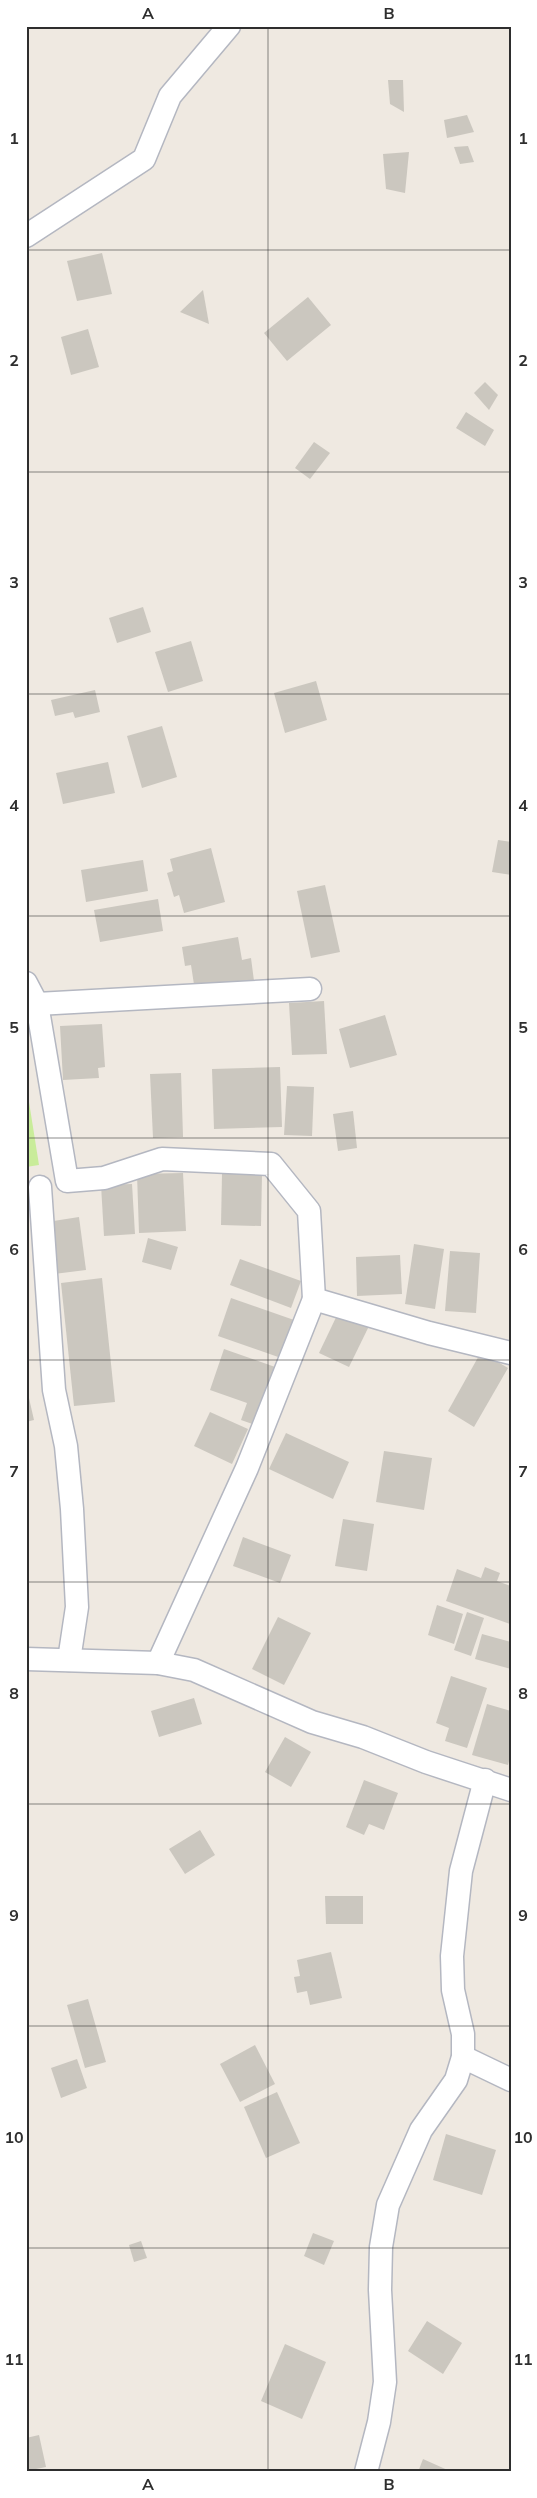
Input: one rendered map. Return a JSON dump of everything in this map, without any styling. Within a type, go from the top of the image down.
[{"type":"street","points":[[26,236],[144,159],[170,96],[229,26]]},
{"type":"street","points":[[26,983],[37,1004],[67,1181]]},
{"type":"street","points":[[37,1004],[310,990]]},
{"type":"street","points":[[69,1660],[77,1607],[72,1509],[66,1446],[54,1390],[33,1188],[67,1181],[104,1178],[162,1158],[271,1164],[309,1211],[314,1299],[247,1468],[158,1664]]},
{"type":"street","points":[[314,1299],[428,1333],[511,1353]]},
{"type":"street","points":[[26,1658],[158,1664],[194,1670],[312,1722],[363,1737],[426,1762],[511,1790]]},
{"type":"street","points":[[366,2472],[379,2422],[385,2382],[380,2290],[382,2247],[388,2205],[421,2130],[456,2080],[463,2057],[463,2034],[453,1990],[452,1956],[461,1872],[485,1780]]},
{"type":"street","points":[[463,2057],[511,2080]]},
{"type":"green space","points":[[26,1083],[39,1165],[26,1167]]},
{"type":"building","points":[[388,80],[403,80],[404,112],[390,104]]},
{"type":"building","points":[[467,115],[474,132],[447,138],[444,120]]},
{"type":"building","points":[[468,146],[474,162],[460,164],[454,147]]},
{"type":"building","points":[[409,152],[405,193],[386,189],[383,154]]},
{"type":"building","points":[[102,253],[112,294],[77,301],[67,261]]},
{"type":"building","points":[[203,290],[209,324],[180,312]]},
{"type":"building","points":[[308,297],[331,325],[287,361],[264,333]]},
{"type":"building","points":[[88,329],[99,367],[71,375],[61,337]]},
{"type":"building","points":[[485,382],[498,395],[489,410],[474,393]]},
{"type":"building","points":[[466,412],[494,430],[485,446],[456,428]]},
{"type":"building","points":[[314,442],[330,453],[310,479],[295,468]]},
{"type":"building","points":[[143,607],[151,632],[117,643],[109,618]]},
{"type":"building","points":[[191,641],[203,681],[168,692],[155,652]]},
{"type":"building","points":[[316,681],[327,720],[285,733],[274,693]]},
{"type":"building","points":[[95,690],[100,712],[75,718],[73,712],[55,716],[51,700]]},
{"type":"building","points":[[162,726],[177,777],[142,788],[127,736]]},
{"type":"building","points":[[108,762],[115,793],[63,804],[56,773]]},
{"type":"building","points":[[498,840],[511,842],[511,875],[492,872]]},
{"type":"building","points":[[211,848],[225,902],[184,913],[179,895],[174,897],[167,873],[173,871],[170,859]]},
{"type":"building","points":[[143,860],[148,891],[86,902],[81,870]]},
{"type":"building","points":[[325,885],[340,952],[311,958],[297,891]]},
{"type":"building","points":[[158,899],[163,931],[100,942],[94,910]]},
{"type":"building","points":[[238,937],[242,960],[251,958],[254,981],[195,991],[191,965],[185,966],[182,947]]},
{"type":"building","points":[[324,1001],[327,1054],[292,1055],[289,1003]]},
{"type":"building","points":[[385,1015],[397,1055],[350,1068],[339,1029]]},
{"type":"building","points":[[102,1024],[105,1067],[98,1068],[99,1078],[63,1080],[60,1026]]},
{"type":"building","points":[[280,1067],[282,1127],[214,1129],[212,1069]]},
{"type":"building","points":[[181,1073],[183,1137],[153,1138],[150,1074]]},
{"type":"building","points":[[287,1086],[314,1087],[312,1136],[284,1135]]},
{"type":"building","points":[[353,1111],[357,1148],[338,1151],[333,1114]]},
{"type":"building","points":[[183,1173],[186,1231],[139,1233],[137,1174]]},
{"type":"building","points":[[222,1174],[262,1174],[261,1226],[221,1225]]},
{"type":"building","points":[[132,1184],[135,1234],[104,1236],[101,1185]]},
{"type":"building","points":[[79,1217],[86,1270],[54,1274],[47,1222]]},
{"type":"building","points":[[148,1238],[178,1247],[171,1270],[142,1262]]},
{"type":"building","points":[[414,1244],[444,1249],[435,1309],[405,1304]]},
{"type":"building","points":[[450,1251],[480,1253],[476,1313],[445,1311]]},
{"type":"building","points":[[400,1255],[402,1294],[357,1296],[356,1257]]},
{"type":"building","points":[[240,1259],[301,1281],[291,1308],[230,1285]]},
{"type":"building","points":[[102,1278],[115,1402],[74,1406],[61,1283]]},
{"type":"building","points":[[231,1298],[294,1320],[281,1358],[218,1336]]},
{"type":"building","points":[[340,1309],[370,1324],[349,1367],[319,1353]]},
{"type":"building","points":[[224,1349],[278,1368],[258,1426],[241,1420],[247,1403],[210,1390]]},
{"type":"building","points":[[481,1352],[508,1368],[474,1427],[448,1411]]},
{"type":"building","points":[[26,1385],[34,1420],[26,1422]]},
{"type":"building","points":[[210,1412],[248,1429],[232,1464],[194,1446]]},
{"type":"building","points":[[286,1433],[349,1462],[333,1499],[269,1469]]},
{"type":"building","points":[[384,1451],[432,1458],[424,1510],[376,1502]]},
{"type":"building","points":[[343,1519],[374,1524],[367,1571],[335,1566]]},
{"type":"building","points":[[243,1537],[291,1555],[280,1583],[233,1566]]},
{"type":"building","points":[[485,1567],[500,1573],[497,1581],[511,1586],[510,1624],[446,1601],[457,1569],[481,1578]]},
{"type":"building","points":[[437,1605],[463,1614],[454,1644],[428,1635]]},
{"type":"building","points":[[467,1612],[484,1618],[471,1656],[454,1650]]},
{"type":"building","points":[[278,1617],[311,1633],[284,1685],[252,1669]]},
{"type":"building","points":[[482,1634],[511,1642],[511,1669],[475,1659]]},
{"type":"building","points":[[451,1676],[487,1688],[467,1748],[445,1741],[449,1728],[436,1723]]},
{"type":"building","points":[[194,1698],[202,1724],[159,1737],[151,1711]]},
{"type":"building","points":[[487,1704],[511,1711],[511,1753],[508,1765],[472,1755]]},
{"type":"building","points":[[285,1737],[311,1752],[291,1787],[265,1772]]},
{"type":"building","points":[[364,1780],[398,1793],[384,1830],[369,1824],[364,1835],[346,1827]]},
{"type":"building","points":[[200,1830],[215,1855],[185,1874],[169,1849]]},
{"type":"building","points":[[325,1896],[363,1896],[363,1924],[326,1924]]},
{"type":"building","points":[[331,1952],[342,1998],[310,2005],[307,1991],[297,1993],[294,1977],[300,1976],[297,1960]]},
{"type":"building","points":[[88,1999],[106,2062],[85,2068],[67,2005]]},
{"type":"building","points":[[255,2045],[275,2084],[240,2102],[220,2064]]},
{"type":"building","points":[[77,2059],[87,2088],[61,2098],[51,2068]]},
{"type":"building","points":[[277,2092],[300,2143],[266,2158],[244,2107]]},
{"type":"building","points":[[446,2134],[496,2150],[482,2195],[433,2180]]},
{"type":"building","points":[[313,2233],[334,2241],[324,2265],[304,2256]]},
{"type":"building","points":[[141,2241],[147,2258],[134,2262],[129,2245]]},
{"type":"building","points":[[427,2321],[462,2343],[443,2374],[408,2351]]},
{"type":"building","points":[[285,2344],[326,2362],[302,2419],[261,2401]]},
{"type":"building","points":[[39,2435],[46,2467],[26,2471],[26,2438]]},
{"type":"building","points":[[423,2459],[452,2472],[418,2472]]}]
